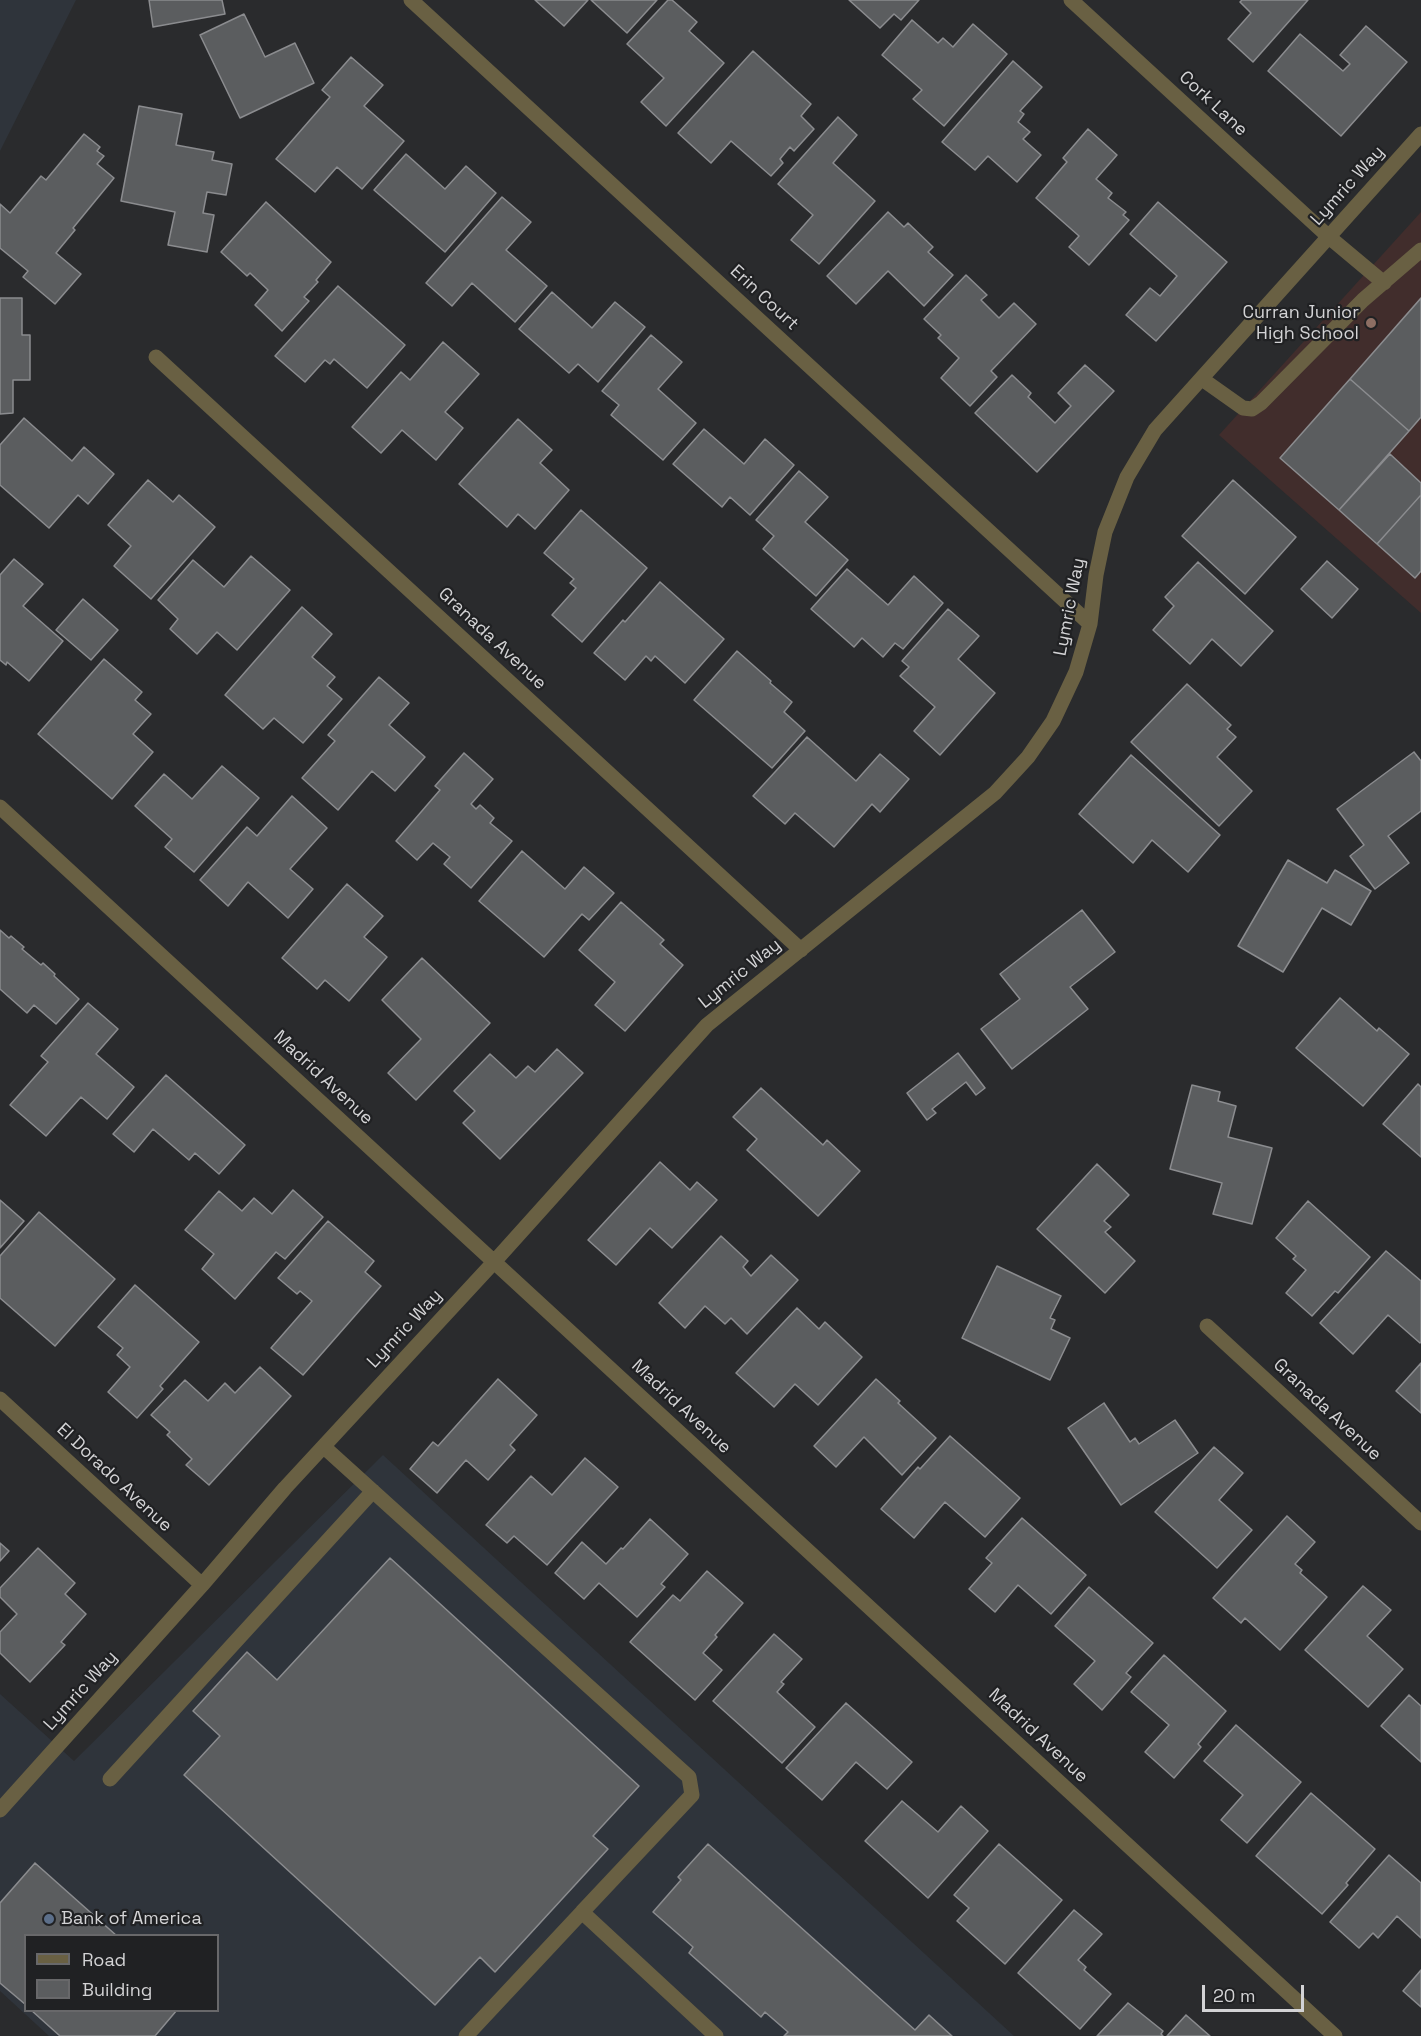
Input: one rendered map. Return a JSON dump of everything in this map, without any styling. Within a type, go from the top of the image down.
[{"type":"street","name":"Erin Court","points":[[411,0],[1089,624]]},
{"type":"street","name":"Cork Lane","points":[[1071,0],[1329,237],[1384,284]]},
{"type":"street","name":"Lymric Way","points":[[0,1810],[202,1585],[285,1488],[494,1262],[706,1025],[995,793],[1028,757],[1053,721],[1076,672],[1089,624],[1105,532],[1126,477],[1155,430],[1421,134]]},
{"type":"street","points":[[1202,379],[1243,408],[1252,409],[1261,403],[1363,300],[1421,250]]},
{"type":"street","name":"Granada Avenue","points":[[156,357],[801,950]]},
{"type":"street","name":"Madrid Avenue","points":[[0,807],[1335,2036]]},
{"type":"street","name":"Granada Avenue","points":[[1207,1326],[1421,1523]]},
{"type":"street","name":"El Dorado Avenue","points":[[0,1399],[202,1585]]},
{"type":"street","points":[[324,1447],[689,1777],[692,1794],[465,2036]]},
{"type":"street","points":[[110,1779],[373,1491]]},
{"type":"street","points":[[582,1912],[716,2036]]},
{"type":"shaded area","points":[[0,0],[76,0],[0,151]]},
{"type":"shaded area","name":"Curran Junior High School","points":[[1421,212],[1421,613],[1219,435]]},
{"type":"shaded area","points":[[383,1455],[1014,2036],[49,2036],[0,1991],[0,1694],[74,1761]]},
{"type":"building","points":[[149,0],[222,0],[225,14],[153,27]]},
{"type":"building","points":[[535,0],[588,0],[564,26]]},
{"type":"building","points":[[591,0],[657,0],[627,33]]},
{"type":"building","points":[[668,0],[672,0],[697,22],[689,31],[724,63],[666,126],[641,102],[664,78],[627,44]]},
{"type":"building","points":[[849,0],[919,0],[901,20],[894,14],[880,28]]},
{"type":"building","points":[[1242,0],[1308,0],[1253,62],[1228,39],[1251,13],[1240,2]]},
{"type":"building","points":[[244,14],[265,57],[295,43],[314,83],[240,118],[200,35]]},
{"type":"building","points":[[912,20],[938,43],[943,38],[953,47],[973,24],[1007,54],[944,126],[913,99],[922,90],[882,55]]},
{"type":"building","points":[[1366,26],[1407,62],[1341,136],[1268,71],[1300,34],[1343,71],[1350,64],[1340,55]]},
{"type":"building","points":[[753,51],[811,104],[801,116],[814,129],[794,151],[790,147],[780,159],[783,163],[771,176],[731,141],[711,163],[678,133]]},
{"type":"building","points":[[351,57],[383,85],[364,106],[404,141],[362,189],[337,167],[315,192],[276,159],[330,97],[322,90]]},
{"type":"building","points":[[1013,61],[1042,87],[1020,111],[1024,114],[1018,122],[1030,132],[1023,139],[1041,155],[1017,182],[988,156],[975,170],[942,142]]},
{"type":"building","points":[[139,106],[182,114],[176,145],[214,152],[212,160],[232,164],[226,195],[207,192],[203,213],[214,215],[207,252],[168,245],[175,212],[121,201]]},
{"type":"building","points":[[838,117],[857,135],[833,163],[875,201],[819,264],[791,240],[813,215],[778,184]]},
{"type":"building","points":[[1088,129],[1117,155],[1096,179],[1112,193],[1108,198],[1126,212],[1123,215],[1129,220],[1089,265],[1069,247],[1079,236],[1036,198],[1067,162],[1063,158]]},
{"type":"building","points":[[84,134],[100,147],[97,151],[104,156],[97,164],[114,178],[73,228],[75,230],[56,253],[81,274],[55,304],[23,277],[28,271],[0,248],[0,204],[10,213],[41,176],[46,180]]},
{"type":"building","points":[[406,154],[445,189],[466,166],[496,193],[445,252],[374,190]]},
{"type":"building","points":[[502,197],[531,222],[506,250],[547,286],[515,322],[472,283],[452,306],[426,283]]},
{"type":"building","points":[[266,202],[331,262],[316,280],[318,282],[304,297],[309,301],[282,331],[255,305],[268,290],[250,273],[247,276],[221,252]]},
{"type":"building","points":[[1158,202],[1227,262],[1156,341],[1126,315],[1150,288],[1160,296],[1177,276],[1130,234]]},
{"type":"building","points":[[888,212],[904,227],[908,223],[933,247],[928,252],[953,275],[924,306],[888,271],[856,304],[827,276]]},
{"type":"building","points":[[966,275],[987,295],[981,300],[999,318],[1014,303],[1036,324],[991,371],[997,377],[970,406],[941,378],[959,358],[938,338],[941,335],[924,319]]},
{"type":"building","points":[[338,286],[405,345],[367,388],[334,359],[330,364],[325,360],[305,382],[275,356]]},
{"type":"building","points":[[552,292],[592,328],[615,302],[645,327],[598,382],[578,364],[569,373],[519,329]]},
{"type":"building","points":[[0,298],[22,298],[22,335],[30,335],[30,380],[13,380],[13,413],[0,414]]},
{"type":"building","points":[[1421,298],[1421,417],[1409,431],[1350,379]]},
{"type":"building","points":[[651,335],[682,362],[658,389],[696,423],[663,460],[611,415],[619,405],[602,391]]},
{"type":"building","points":[[443,342],[479,374],[445,412],[463,428],[436,460],[402,430],[381,453],[352,427],[401,372],[410,380]]},
{"type":"building","points":[[1085,365],[1114,391],[1037,472],[975,413],[1012,375],[1031,393],[1028,397],[1055,423],[1071,406],[1058,393]]},
{"type":"building","points":[[1350,379],[1409,431],[1339,510],[1280,458]]},
{"type":"building","points":[[24,418],[72,461],[84,447],[114,474],[88,504],[78,495],[49,528],[0,485],[0,445]]},
{"type":"building","points":[[518,419],[552,450],[540,463],[569,490],[535,529],[518,514],[507,527],[459,484]]},
{"type":"building","points":[[704,429],[744,464],[765,439],[794,465],[750,515],[730,497],[722,507],[673,464]]},
{"type":"building","points":[[1390,454],[1421,483],[1421,495],[1377,544],[1339,510]]},
{"type":"building","points":[[799,471],[828,497],[805,522],[848,560],[816,596],[763,549],[774,536],[756,520]]},
{"type":"building","points":[[148,480],[173,502],[179,495],[215,527],[151,599],[114,566],[131,546],[108,525]]},
{"type":"building","points":[[1233,480],[1296,537],[1245,594],[1182,536]]},
{"type":"building","points":[[1421,495],[1421,571],[1415,578],[1377,544]]},
{"type":"building","points":[[581,510],[647,568],[582,642],[552,615],[576,588],[570,583],[574,579],[544,553]]},
{"type":"building","points":[[251,556],[290,590],[237,650],[217,632],[197,654],[170,629],[178,619],[158,600],[193,560],[224,587]]},
{"type":"building","points":[[14,559],[43,584],[23,606],[63,641],[29,681],[7,662],[6,665],[0,660],[0,575]]},
{"type":"building","points":[[1327,561],[1358,589],[1332,618],[1301,589]]},
{"type":"building","points":[[1198,562],[1273,631],[1241,666],[1212,639],[1190,664],[1153,630],[1174,606],[1165,597]]},
{"type":"building","points":[[847,569],[888,605],[914,576],[943,603],[903,649],[895,643],[883,657],[862,638],[854,647],[811,609]]},
{"type":"building","points":[[660,582],[724,639],[685,683],[655,656],[651,661],[646,656],[625,680],[594,653]]},
{"type":"building","points":[[83,599],[118,630],[91,660],[56,630]]},
{"type":"building","points":[[302,607],[332,634],[312,657],[335,677],[327,686],[342,699],[303,743],[274,718],[263,729],[225,695]]},
{"type":"building","points":[[948,609],[979,636],[958,659],[995,693],[940,755],[914,731],[935,707],[900,676],[909,667],[902,661]]},
{"type":"building","points":[[737,651],[792,702],[784,712],[805,731],[772,768],[694,700]]},
{"type":"building","points":[[104,659],[142,692],[135,700],[151,714],[133,734],[153,752],[112,799],[38,734]]},
{"type":"building","points":[[379,677],[409,703],[389,725],[425,757],[395,791],[372,771],[338,810],[302,778],[335,741],[328,735]]},
{"type":"building","points":[[1187,684],[1231,725],[1227,729],[1236,737],[1217,757],[1252,791],[1219,826],[1131,742]]},
{"type":"building","points":[[807,737],[856,781],[880,754],[909,779],[880,812],[872,804],[834,847],[795,813],[785,824],[753,796]]},
{"type":"building","points":[[1414,752],[1421,761],[1421,811],[1388,836],[1409,863],[1375,889],[1350,856],[1364,845],[1337,809]]},
{"type":"building","points":[[464,753],[493,779],[471,804],[476,809],[480,805],[494,818],[490,823],[512,841],[471,888],[444,864],[450,857],[433,843],[417,860],[396,841],[440,790],[435,786]]},
{"type":"building","points":[[1131,755],[1220,835],[1188,872],[1152,840],[1133,863],[1079,814]]},
{"type":"building","points":[[222,766],[259,798],[194,872],[165,847],[172,839],[135,806],[164,774],[192,799]]},
{"type":"building","points":[[292,796],[327,828],[290,869],[313,889],[288,918],[248,882],[228,906],[200,880],[247,827],[257,836]]},
{"type":"building","points":[[522,851],[565,889],[584,867],[614,893],[589,920],[582,914],[544,957],[479,901]]},
{"type":"building","points":[[1288,860],[1327,883],[1335,870],[1371,891],[1351,925],[1322,908],[1283,972],[1238,946]]},
{"type":"building","points":[[347,884],[383,916],[364,937],[387,957],[349,1001],[325,980],[317,989],[282,958]]},
{"type":"building","points":[[621,902],[664,940],[660,944],[683,965],[625,1031],[595,1005],[615,982],[579,950]]},
{"type":"building","points":[[1082,910],[1115,952],[1070,987],[1088,1009],[1012,1069],[981,1029],[1020,999],[1000,974]]},
{"type":"building","points":[[0,930],[24,947],[22,949],[41,965],[43,963],[79,999],[56,1024],[34,1005],[27,1013],[0,989]]},
{"type":"building","points":[[422,958],[490,1023],[416,1100],[388,1073],[421,1039],[382,1000]]},
{"type":"building","points":[[1340,998],[1377,1031],[1379,1028],[1409,1054],[1363,1106],[1296,1048]]},
{"type":"building","points":[[88,1003],[118,1029],[96,1054],[134,1087],[107,1119],[81,1097],[46,1136],[10,1105],[48,1062],[41,1056]]},
{"type":"building","points":[[557,1049],[583,1073],[500,1159],[463,1123],[475,1111],[454,1091],[490,1054],[516,1078],[528,1066],[535,1072]]},
{"type":"building","points":[[958,1053],[985,1088],[976,1095],[966,1082],[932,1109],[936,1113],[927,1120],[907,1093]]},
{"type":"building","points":[[166,1075],[245,1145],[219,1174],[195,1153],[189,1160],[153,1129],[134,1152],[113,1134]]},
{"type":"building","points":[[1418,1084],[1421,1087],[1421,1157],[1383,1124]]},
{"type":"building","points":[[1192,1085],[1220,1092],[1218,1101],[1236,1106],[1228,1137],[1272,1148],[1252,1224],[1213,1214],[1222,1183],[1170,1169]]},
{"type":"building","points":[[761,1088],[823,1145],[827,1140],[860,1171],[818,1216],[747,1150],[757,1139],[733,1117]]},
{"type":"building","points":[[660,1162],[690,1190],[697,1182],[717,1200],[672,1248],[650,1228],[616,1265],[588,1240]]},
{"type":"building","points":[[1097,1164],[1129,1195],[1104,1221],[1111,1227],[1105,1232],[1135,1261],[1105,1293],[1037,1229]]},
{"type":"building","points":[[293,1190],[323,1217],[285,1259],[276,1252],[235,1299],[202,1269],[214,1254],[185,1230],[219,1191],[242,1211],[254,1198],[272,1214]]},
{"type":"building","points":[[0,1200],[24,1221],[0,1248]]},
{"type":"building","points":[[1308,1201],[1370,1257],[1338,1293],[1335,1291],[1312,1316],[1286,1293],[1306,1270],[1293,1259],[1296,1256],[1276,1238]]},
{"type":"building","points":[[39,1212],[115,1279],[55,1346],[0,1298],[0,1256]]},
{"type":"building","points":[[328,1221],[374,1261],[365,1272],[381,1286],[303,1375],[271,1348],[312,1301],[300,1291],[297,1294],[278,1278]]},
{"type":"building","points":[[721,1236],[748,1261],[743,1267],[751,1276],[771,1255],[798,1280],[747,1334],[731,1318],[725,1324],[705,1306],[685,1328],[659,1303]]},
{"type":"building","points":[[1386,1251],[1421,1281],[1421,1342],[1388,1315],[1353,1354],[1320,1323]]},
{"type":"building","points":[[997,1266],[1061,1296],[1050,1318],[1055,1320],[1051,1329],[1070,1338],[1050,1380],[962,1338]]},
{"type":"building","points":[[135,1285],[199,1342],[160,1386],[163,1389],[137,1418],[108,1392],[130,1367],[117,1355],[123,1348],[98,1327]]},
{"type":"building","points":[[797,1308],[819,1329],[825,1322],[862,1357],[818,1405],[795,1384],[774,1407],[736,1373]]},
{"type":"building","points":[[1421,1363],[1421,1413],[1396,1391]]},
{"type":"building","points":[[260,1367],[291,1396],[209,1485],[186,1465],[192,1459],[167,1435],[170,1432],[151,1415],[185,1380],[208,1401],[225,1383],[235,1393]]},
{"type":"building","points":[[498,1379],[537,1415],[510,1445],[515,1450],[488,1480],[466,1460],[437,1493],[410,1469],[433,1442],[438,1446]]},
{"type":"building","points":[[876,1379],[936,1438],[902,1475],[864,1437],[836,1467],[814,1446]]},
{"type":"building","points":[[1104,1403],[1130,1442],[1135,1438],[1139,1444],[1175,1420],[1198,1453],[1121,1505],[1068,1428]]},
{"type":"building","points":[[950,1436],[1020,1498],[985,1537],[945,1502],[914,1538],[881,1509],[918,1467],[920,1469]]},
{"type":"building","points":[[1214,1447],[1243,1473],[1219,1500],[1252,1530],[1217,1568],[1155,1512]]},
{"type":"building","points":[[585,1458],[618,1487],[547,1565],[514,1536],[507,1543],[486,1525],[531,1476],[552,1495]]},
{"type":"building","points":[[1287,1516],[1315,1542],[1295,1564],[1302,1570],[1300,1573],[1327,1597],[1280,1650],[1245,1618],[1241,1623],[1213,1598]]},
{"type":"building","points":[[1022,1518],[1086,1575],[1051,1614],[1018,1585],[995,1612],[969,1589],[992,1563],[986,1558]]},
{"type":"building","points":[[650,1519],[688,1554],[661,1584],[665,1587],[637,1617],[599,1583],[584,1599],[555,1573],[582,1542],[606,1564]]},
{"type":"building","points":[[0,1543],[9,1551],[0,1561]]},
{"type":"building","points":[[38,1548],[75,1583],[65,1594],[86,1614],[61,1642],[65,1645],[30,1682],[0,1653],[0,1632],[17,1614],[0,1597],[0,1588]]},
{"type":"building","points":[[390,1558],[639,1786],[593,1836],[608,1849],[495,1972],[480,1957],[435,2005],[184,1775],[220,1736],[193,1711],[247,1652],[277,1680]]},
{"type":"building","points":[[707,1571],[743,1603],[715,1635],[717,1637],[703,1653],[722,1670],[695,1700],[630,1642],[673,1595],[680,1601]]},
{"type":"building","points":[[1363,1586],[1391,1610],[1367,1636],[1403,1669],[1368,1707],[1305,1650]]},
{"type":"building","points":[[1089,1587],[1153,1643],[1126,1673],[1131,1677],[1102,1710],[1074,1684],[1095,1661],[1055,1626]]},
{"type":"building","points":[[774,1634],[802,1659],[781,1682],[784,1684],[777,1692],[815,1727],[782,1763],[713,1701]]},
{"type":"building","points":[[1164,1655],[1226,1711],[1198,1744],[1201,1747],[1174,1778],[1145,1752],[1169,1725],[1131,1692]]},
{"type":"building","points":[[1409,1695],[1421,1706],[1421,1762],[1381,1726]]},
{"type":"building","points":[[846,1703],[912,1762],[887,1789],[856,1762],[822,1800],[786,1768]]},
{"type":"building","points":[[1236,1725],[1301,1782],[1247,1843],[1221,1820],[1243,1795],[1204,1761]]},
{"type":"building","points":[[1311,1793],[1375,1849],[1346,1883],[1348,1885],[1322,1914],[1256,1856]]},
{"type":"building","points":[[902,1801],[938,1832],[961,1806],[988,1831],[928,1898],[865,1841]]},
{"type":"building","points":[[708,1844],[915,2030],[929,2015],[952,2036],[784,2036],[788,2032],[765,2012],[761,2017],[689,1953],[693,1947],[653,1912],[681,1880],[678,1877]]},
{"type":"building","points":[[999,1844],[1062,1900],[1005,1964],[957,1921],[969,1908],[954,1895]]},
{"type":"building","points":[[1389,1855],[1421,1883],[1421,1938],[1397,1916],[1378,1938],[1373,1933],[1359,1948],[1330,1922]]},
{"type":"building","name":"Bank of America","points":[[35,1863],[115,1934],[24,1934],[24,2003],[0,1983],[0,1903]]},
{"type":"building","points":[[1074,1910],[1102,1934],[1078,1960],[1086,1967],[1084,1970],[1111,1994],[1080,2029],[1018,1973]]},
{"type":"building","points":[[1421,1970],[1421,2007],[1403,1991]]},
{"type":"building","points":[[1128,2003],[1163,2031],[1161,2034],[1163,2036],[1097,2036]]},
{"type":"building","points":[[33,2012],[175,2012],[155,2036],[60,2036]]},
{"type":"building","points":[[1186,2015],[1210,2036],[1167,2036]]},
{"type":"place","name":"Curran Junior High School","points":[[1371,323]]},
{"type":"place","name":"Bank of America","points":[[49,1919]]}]
